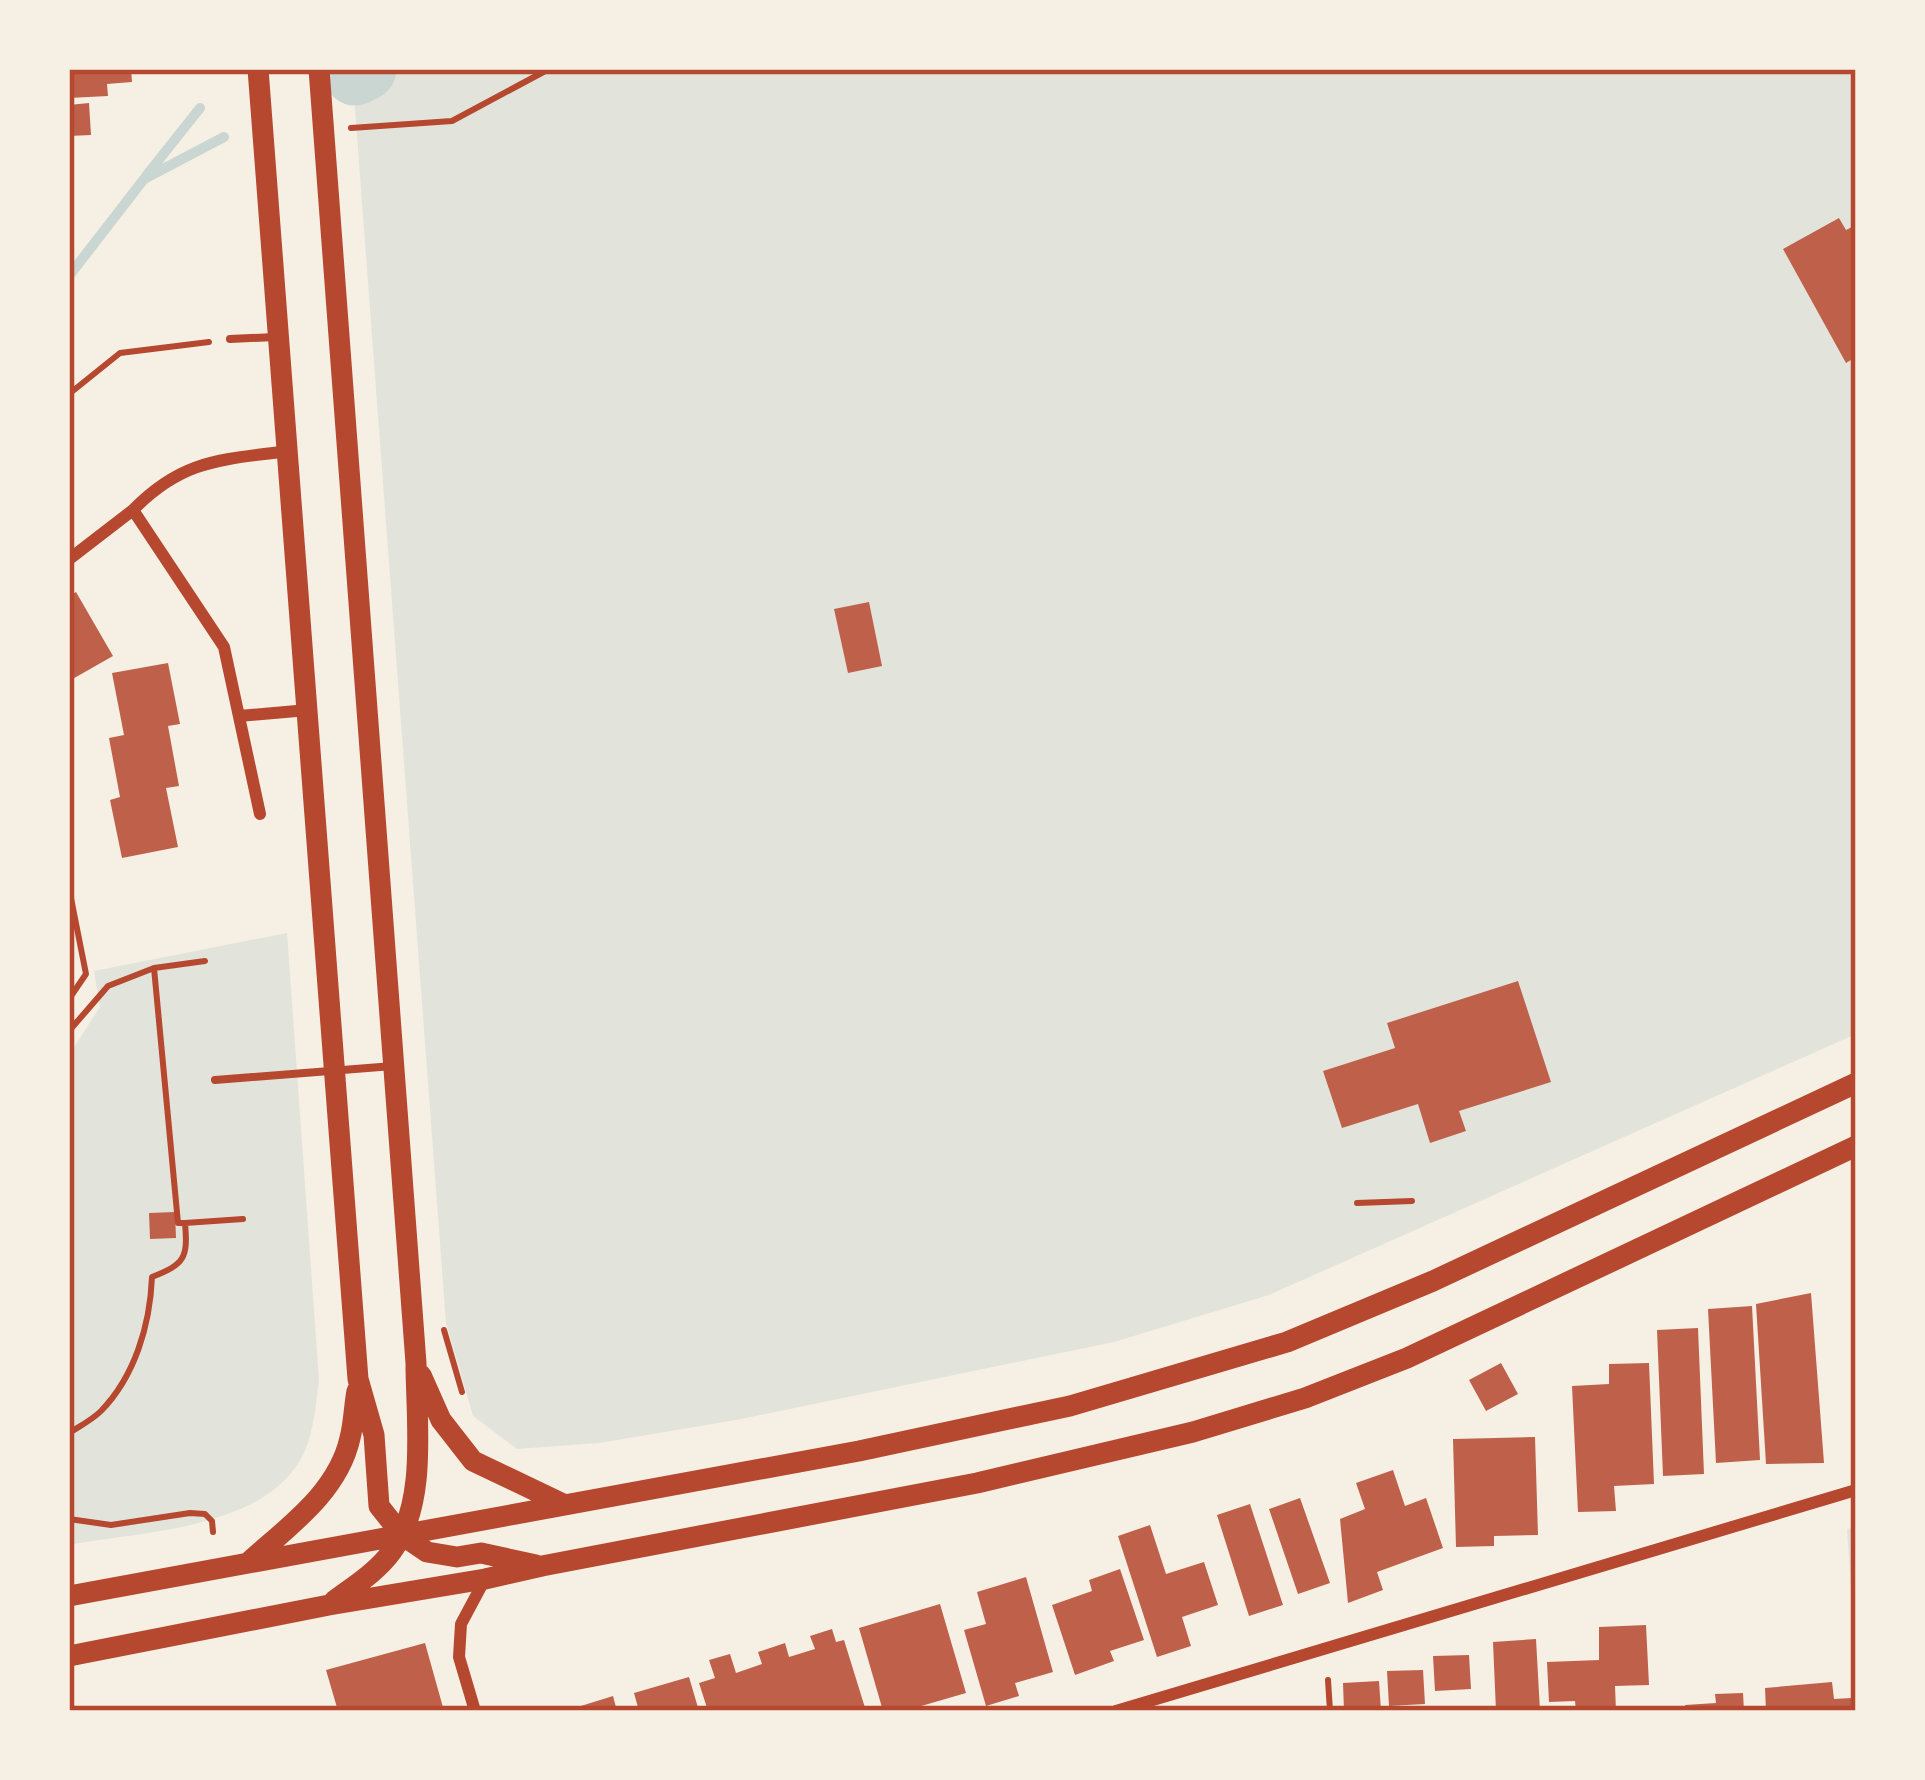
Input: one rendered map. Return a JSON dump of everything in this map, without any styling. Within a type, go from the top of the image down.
[{"type":"main road","points":[[250,1561],[334,1480],[350,1441],[358,1379],[258,69]]},
{"type":"main road","points":[[319,69],[416,1363],[416,1493],[402,1535],[363,1580],[329,1605]]},
{"type":"main road","points":[[69,1596],[859,1450],[1070,1406],[1287,1342],[1433,1281],[1856,1084]]},
{"type":"main road","points":[[69,1656],[977,1484],[1193,1432],[1305,1398],[1407,1358],[1856,1146]]},
{"type":"main road","points":[[416,1363],[441,1420],[473,1461],[563,1504]]},
{"type":"main road","points":[[358,1379],[374,1435],[379,1506],[402,1535],[427,1552],[457,1557],[482,1553],[542,1566]]},
{"type":"street","points":[[72,557],[154,488],[196,465],[288,451]]},
{"type":"street","points":[[133,510],[224,647],[260,814]]},
{"type":"street","points":[[239,716],[308,710]]},
{"type":"street","points":[[1116,1711],[1856,1490]]},
{"type":"street","points":[[475,1711],[459,1657],[461,1624],[485,1580]]},
{"type":"lane","points":[[230,340],[278,337]]},
{"type":"lane","points":[[215,1080],[395,1066]]},
{"type":"path","points":[[351,128],[452,121],[549,69]]},
{"type":"path","points":[[69,394],[119,353],[230,340]]},
{"type":"path","points":[[69,888],[86,974],[69,999]]},
{"type":"path","points":[[69,1031],[108,986],[154,968],[205,961]]},
{"type":"path","points":[[154,968],[178,1223],[243,1220]]},
{"type":"path","points":[[1357,1203],[1412,1201]]},
{"type":"path","points":[[69,1433],[98,1414],[123,1384],[144,1333],[152,1277],[183,1259],[185,1223]]},
{"type":"path","points":[[442,1326],[464,1400]]},
{"type":"path","points":[[69,1519],[111,1525],[205,1514],[213,1532]]},
{"type":"path","points":[[1328,1680],[1330,1711]]},
{"type":"shaded area","points":[[352,69],[1856,69],[1856,1034],[1269,1295],[1114,1342],[736,1420],[599,1443],[517,1449],[473,1416],[446,1323]]},
{"type":"shaded area","points":[[287,933],[319,1380],[304,1453],[286,1478],[262,1498],[233,1512],[166,1530],[69,1545],[69,1055],[100,1007],[94,971]]},
{"type":"shaded area","points":[[1856,1527],[1856,1659],[1847,1529]]},
{"type":"building","points":[[69,69],[131,69],[132,82],[107,84],[108,96],[69,98]]},
{"type":"building","points":[[89,103],[91,135],[69,136],[69,105]]},
{"type":"building","points":[[1839,218],[1846,230],[1856,225],[1856,357],[1846,363],[1783,249]]},
{"type":"building","points":[[76,592],[113,656],[69,681],[69,596]]},
{"type":"building","points":[[869,602],[882,666],[848,673],[834,609]]},
{"type":"building","points":[[168,663],[180,724],[168,726],[179,786],[166,788],[178,847],[122,858],[110,800],[120,797],[109,738],[124,735],[112,673]]},
{"type":"building","points":[[1518,981],[1551,1082],[1459,1111],[1466,1131],[1430,1143],[1418,1104],[1342,1128],[1323,1071],[1395,1048],[1387,1023]]},
{"type":"building","points":[[175,1212],[176,1238],[150,1239],[149,1213]]},
{"type":"building","points":[[1811,1293],[1824,1463],[1766,1464],[1756,1304]]},
{"type":"building","points":[[1752,1306],[1760,1460],[1716,1463],[1708,1309]]},
{"type":"building","points":[[1698,1328],[1704,1474],[1663,1476],[1657,1330]]},
{"type":"building","points":[[1501,1363],[1518,1394],[1486,1411],[1469,1380]]},
{"type":"building","points":[[1649,1363],[1654,1484],[1614,1486],[1616,1511],[1578,1512],[1572,1386],[1609,1384],[1609,1364]]},
{"type":"building","points":[[1535,1437],[1538,1535],[1494,1536],[1494,1546],[1456,1547],[1453,1439]]},
{"type":"building","points":[[1393,1470],[1405,1506],[1426,1498],[1443,1548],[1377,1572],[1383,1590],[1348,1603],[1340,1519],[1365,1509],[1356,1483]]},
{"type":"building","points":[[1300,1498],[1330,1583],[1298,1594],[1269,1509]]},
{"type":"building","points":[[1250,1504],[1283,1605],[1249,1616],[1217,1515]]},
{"type":"building","points":[[1150,1525],[1166,1574],[1204,1562],[1218,1605],[1182,1617],[1191,1646],[1157,1657],[1118,1536]]},
{"type":"building","points":[[1120,1569],[1144,1640],[1110,1651],[1114,1661],[1075,1675],[1052,1605],[1092,1591],[1089,1580]]},
{"type":"building","points":[[1026,1577],[1053,1672],[1015,1683],[1019,1696],[986,1706],[964,1630],[986,1624],[977,1592]]},
{"type":"building","points":[[940,1604],[966,1693],[904,1711],[883,1711],[859,1628]]},
{"type":"building","points":[[1646,1625],[1649,1685],[1615,1686],[1616,1711],[1576,1711],[1575,1701],[1549,1702],[1547,1662],[1599,1660],[1599,1627]]},
{"type":"building","points":[[832,1629],[836,1642],[844,1640],[866,1711],[708,1711],[699,1683],[715,1678],[709,1660],[730,1654],[736,1673],[762,1664],[758,1652],[785,1643],[789,1657],[815,1649],[810,1636]]},
{"type":"building","points":[[1536,1639],[1540,1711],[1496,1711],[1493,1642]]},
{"type":"building","points":[[425,1643],[444,1711],[338,1711],[326,1670]]},
{"type":"building","points":[[1469,1655],[1471,1689],[1435,1691],[1433,1656]]},
{"type":"building","points":[[1423,1670],[1425,1704],[1389,1706],[1387,1671]]},
{"type":"building","points":[[689,1677],[699,1711],[639,1711],[634,1693]]},
{"type":"building","points":[[1379,1681],[1381,1711],[1344,1711],[1343,1683]]},
{"type":"building","points":[[1832,1682],[1834,1699],[1851,1698],[1851,1711],[1766,1711],[1765,1688]]},
{"type":"building","points":[[1743,1693],[1744,1711],[1686,1711],[1685,1705],[1716,1703],[1715,1694]]},
{"type":"building","points":[[613,1696],[617,1711],[568,1711],[568,1710]]},
{"type":"waterway","points":[[355,74],[365,69]]},
{"type":"waterway","points":[[146,176],[200,108]]},
{"type":"waterway","points":[[69,276],[144,179],[224,137]]}]
